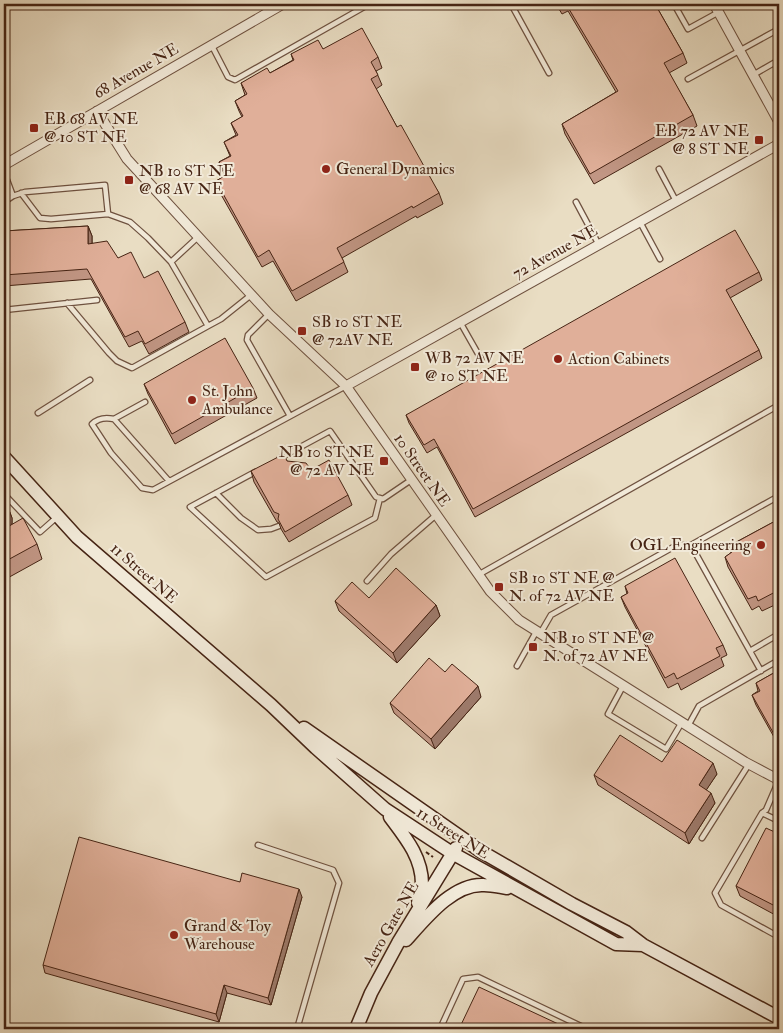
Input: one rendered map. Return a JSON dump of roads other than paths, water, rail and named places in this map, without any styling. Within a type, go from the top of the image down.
[{"type":"street","name":"68 Avenue NE","points":[[4,165],[283,4]]},
{"type":"street","points":[[714,4],[779,122]]},
{"type":"street","name":"10 Street NE","points":[[97,111],[127,159],[269,314],[346,386],[478,575],[490,591],[518,620],[749,764],[779,780]]},
{"type":"street","name":"72 Avenue NE","points":[[346,386],[779,144]]},
{"type":"street","name":"11 Street NE","points":[[4,457],[77,537],[271,705],[385,809],[452,853],[616,944],[643,945]]},
{"type":"street","name":"11 Street NE","points":[[271,705],[462,839],[572,904],[626,932],[643,945],[779,1018]]},
{"type":"street","points":[[385,809],[413,849],[419,863],[422,884],[416,913]]},
{"type":"street","name":"Aero Gate NE","points":[[356,1029],[387,964],[462,839]]},
{"type":"street","points":[[387,964],[407,939],[440,905],[463,888],[482,884],[516,890]]},
{"type":"lane","points":[[212,46],[228,77],[235,80],[364,7],[362,4]]},
{"type":"lane","points":[[511,4],[549,73]]},
{"type":"lane","points":[[674,4],[688,30],[719,12]]},
{"type":"lane","points":[[688,79],[779,29]]},
{"type":"lane","points":[[753,75],[779,60]]},
{"type":"lane","points":[[659,169],[676,202]]},
{"type":"lane","points":[[4,172],[13,196]]},
{"type":"lane","points":[[4,202],[21,193],[105,185],[108,214]]},
{"type":"lane","points":[[21,193],[40,218],[51,219],[108,214],[130,222],[171,262],[208,326]]},
{"type":"lane","points":[[576,202],[599,245]]},
{"type":"lane","points":[[640,222],[660,259]]},
{"type":"lane","points":[[171,262],[198,237]]},
{"type":"lane","points":[[66,303],[117,361],[132,368],[222,319],[251,294]]},
{"type":"lane","points":[[4,310],[97,300]]},
{"type":"lane","points":[[269,314],[248,335],[247,340],[290,416]]},
{"type":"lane","points":[[460,322],[481,359]]},
{"type":"lane","points":[[38,413],[90,380]]},
{"type":"lane","points":[[169,481],[114,419],[107,417],[96,420],[92,424],[110,453],[142,488],[153,490],[346,386]]},
{"type":"lane","points":[[114,419],[145,402]]},
{"type":"lane","points":[[478,575],[779,405]]},
{"type":"lane","points":[[277,460],[330,431],[376,496],[383,499],[411,480]]},
{"type":"lane","points":[[260,469],[190,507],[266,577],[375,518],[380,498]]},
{"type":"lane","points":[[216,493],[241,518],[258,530],[279,526]]},
{"type":"lane","points":[[4,494],[40,532],[58,516]]},
{"type":"lane","points":[[517,666],[551,615],[677,545],[691,545],[779,496]]},
{"type":"lane","points":[[367,581],[391,554],[436,515]]},
{"type":"lane","points":[[691,545],[761,671]]},
{"type":"lane","points":[[750,651],[779,634]]},
{"type":"lane","points":[[623,686],[608,714],[666,750],[699,706],[779,660]]},
{"type":"lane","points":[[702,838],[749,764]]},
{"type":"lane","points":[[779,780],[766,810],[762,813],[714,893],[721,906],[779,937]]},
{"type":"lane","points":[[762,813],[779,822]]},
{"type":"lane","points":[[258,845],[333,870],[339,883],[297,1029]]},
{"type":"lane","points":[[440,1029],[463,979],[478,977],[587,1029]]},
{"type":"place","name":"EB 68 AV NE @ 10 ST NE","points":[[34,128]]},
{"type":"place","name":"EB 72 AV NE @ 8 ST NE","points":[[759,140]]},
{"type":"place","name":"General Dynamics","points":[[326,169]]},
{"type":"place","name":"NB 10 ST NE @ 68 AV NE","points":[[129,180]]},
{"type":"place","name":"SB 10 ST NE @ 72AV NE","points":[[302,331]]},
{"type":"place","name":"Action Cabinets","points":[[558,359]]},
{"type":"place","name":"WB 72 AV NE @ 10 ST NE","points":[[415,367]]},
{"type":"place","name":"St. John Ambulance","points":[[192,400]]},
{"type":"place","name":"NB 10 ST NE @ 72 AV NE","points":[[384,461]]},
{"type":"place","name":"OGL Engineering","points":[[761,545]]},
{"type":"place","name":"SB 10 ST NE @ N. of 72 AV NE","points":[[499,587]]},
{"type":"place","name":"NB 10 ST NE @ N. of 72 AV NE","points":[[533,647]]},
{"type":"place","name":"Grand & Toy Warehouse","points":[[174,935]]}]
